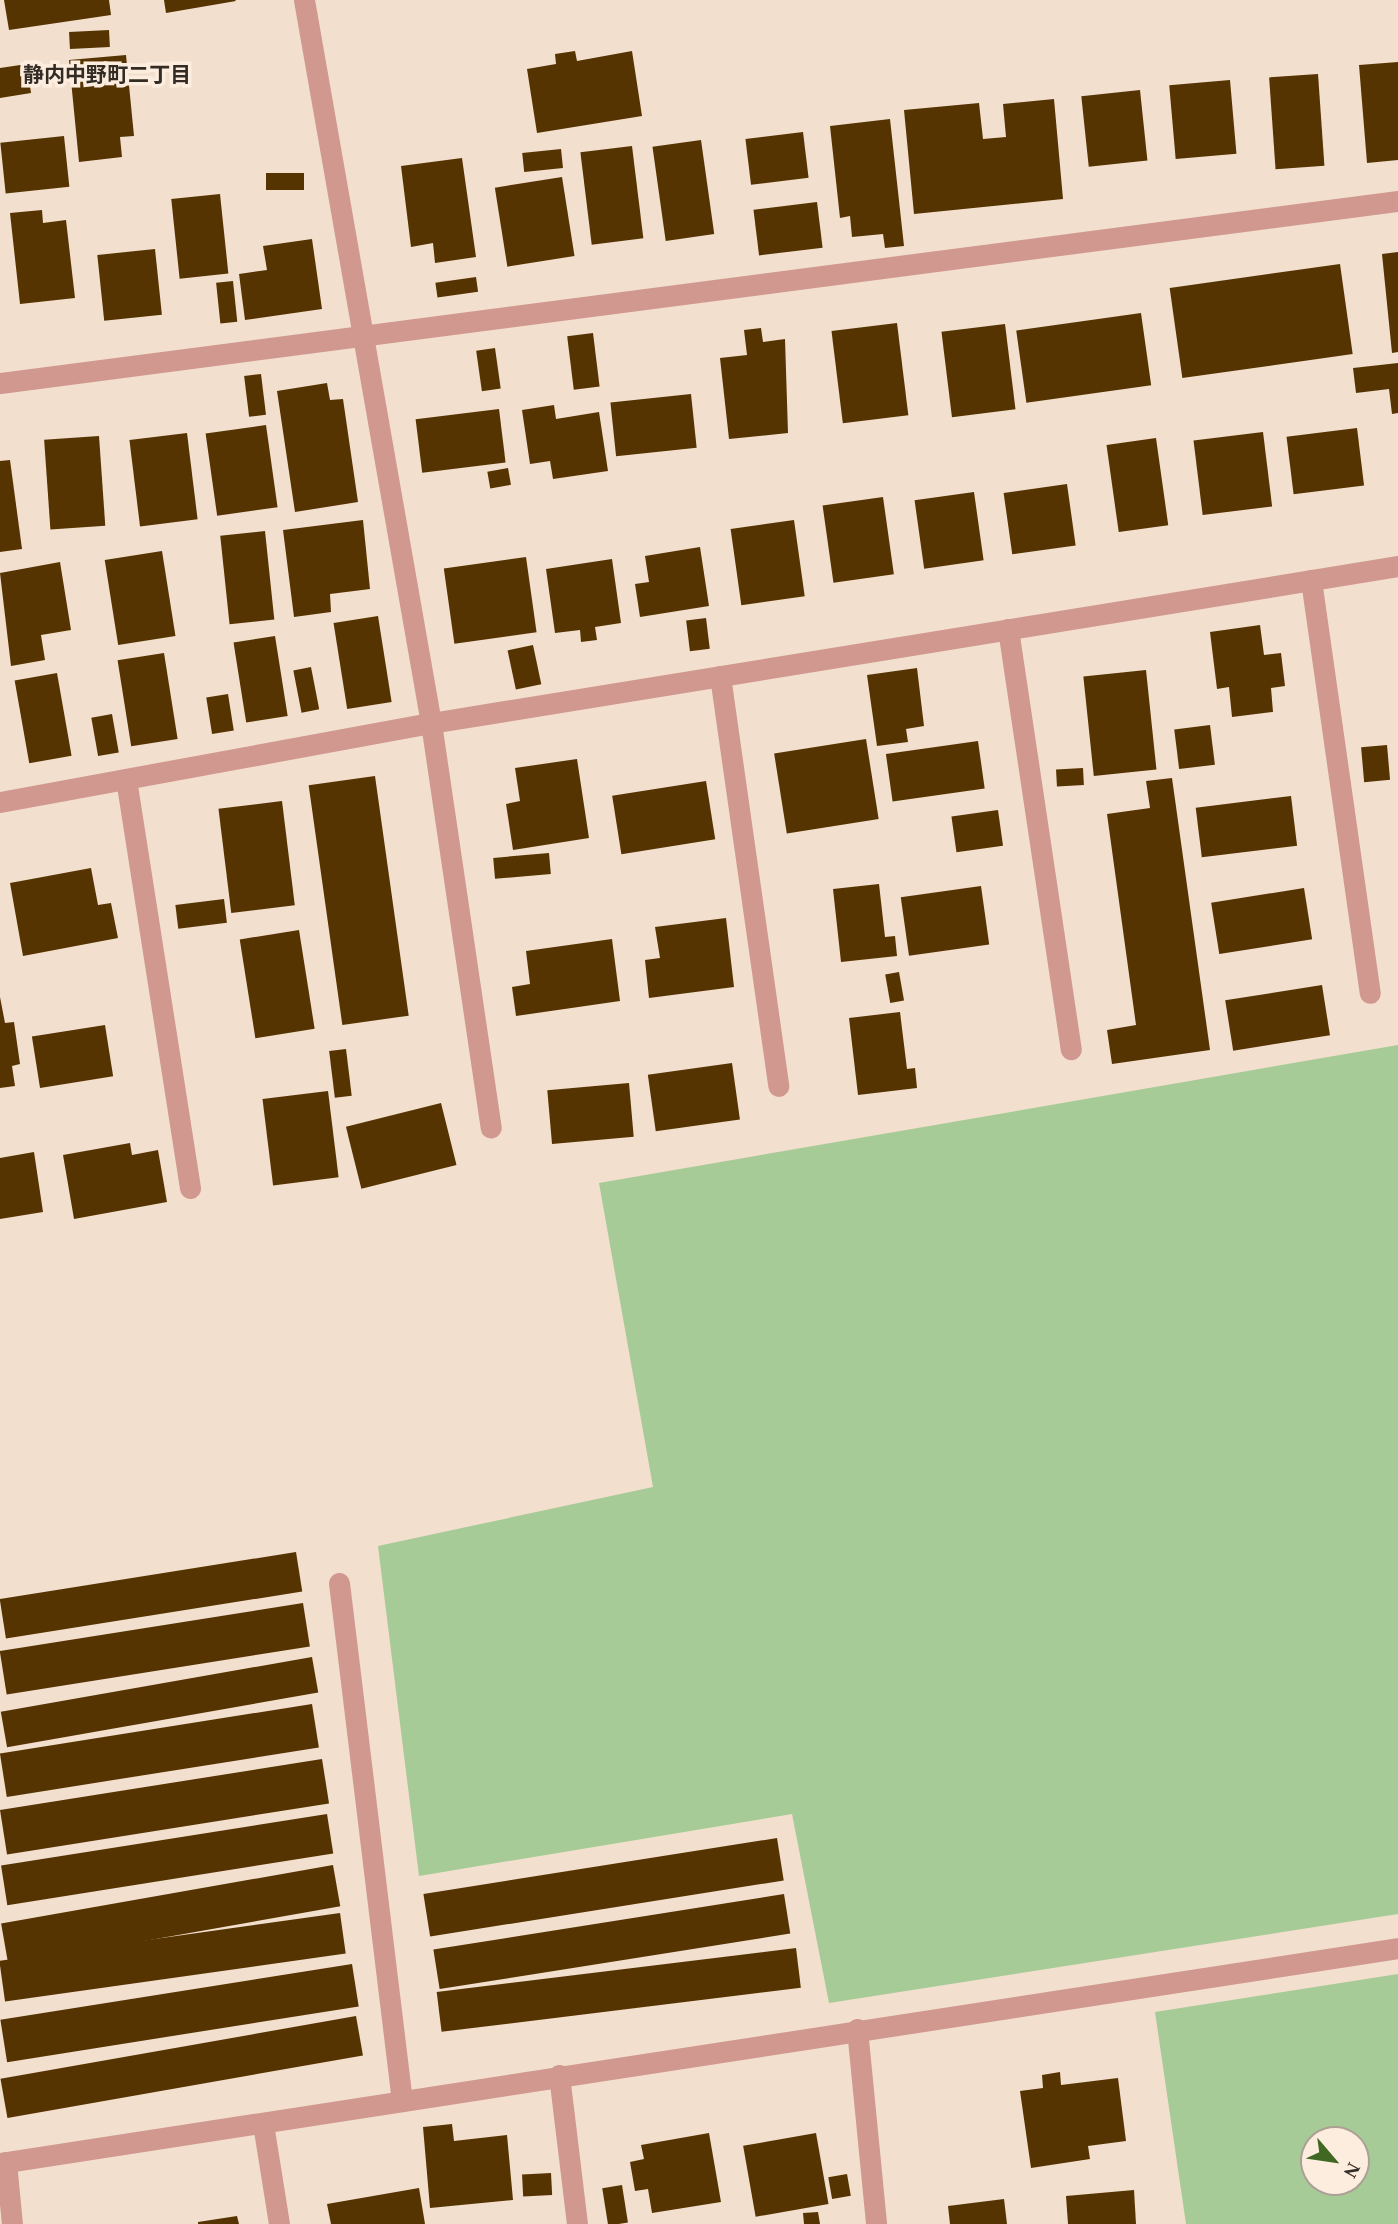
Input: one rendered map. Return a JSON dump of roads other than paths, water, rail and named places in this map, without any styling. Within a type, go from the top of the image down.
[{"type":"street","points":[[304,0],[431,723],[491,1128]]},
{"type":"street","points":[[0,383],[1398,201]]},
{"type":"street","points":[[0,802],[431,723],[1398,566]]},
{"type":"street","points":[[1311,580],[1370,993]]},
{"type":"street","points":[[1008,629],[1071,1049]]},
{"type":"street","points":[[720,676],[778,1086]]},
{"type":"street","points":[[126,779],[190,1188]]},
{"type":"street","points":[[339,1583],[402,2101]]},
{"type":"street","points":[[12,2224],[3,2162],[1398,1948]]},
{"type":"street","points":[[857,2029],[876,2224]]},
{"type":"street","points":[[559,2075],[577,2224]]},
{"type":"street","points":[[263,2124],[279,2224]]},
{"type":"district","name":"静内中野町二丁目","points":[[107,75]]}]
